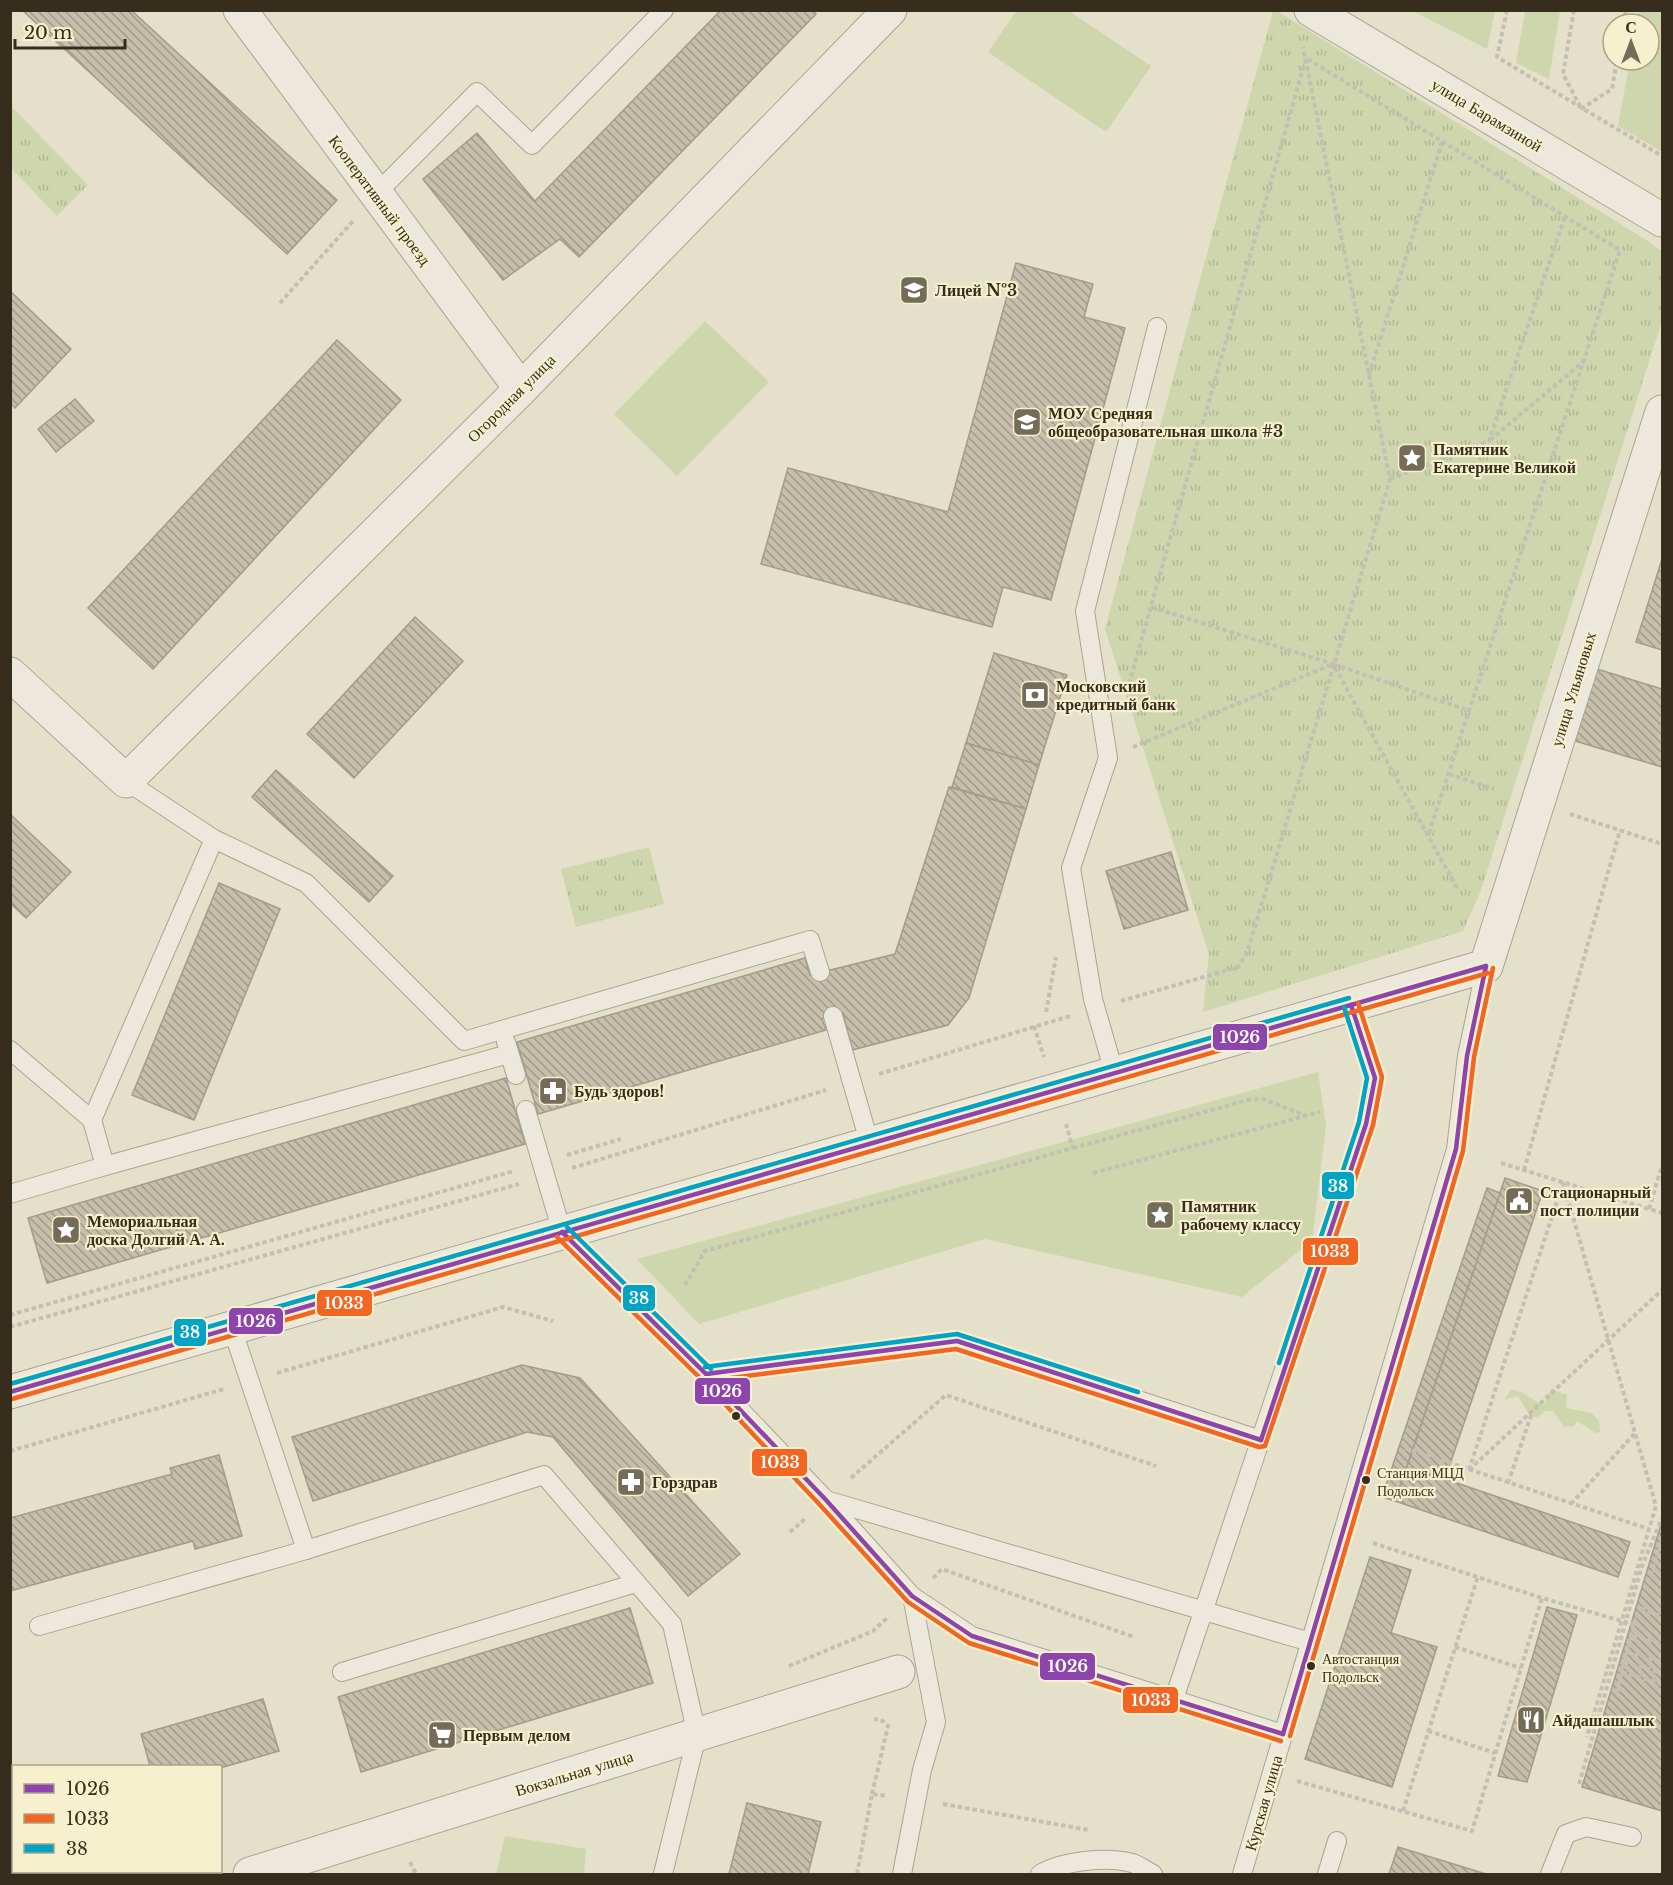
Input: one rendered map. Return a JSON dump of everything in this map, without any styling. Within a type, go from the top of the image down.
[{"type":"street","name":"Кооперативный проезд","points":[[240,10],[520,389]]},
{"type":"street","name":"Огородная улица","points":[[126,781],[520,389],[877,15]]},
{"type":"street","name":"улица Барамзиной","points":[[1316,20],[1662,220]]},
{"type":"street","name":"улица Ульяновых","points":[[1486,966],[1662,412]]},
{"type":"street","points":[[10,674],[126,781]]},
{"type":"street","points":[[10,1392],[1486,966]]},
{"type":"street","name":"Вокзальная улица","points":[[250,1875],[898,1672]]},
{"type":"lane","points":[[376,194],[477,92],[532,146],[664,10]]},
{"type":"lane","points":[[1114,1072],[1096,1008],[1071,868],[1108,758],[1085,611],[1157,327]]},
{"type":"lane","points":[[126,781],[214,839],[306,884],[465,1041],[472,1065]]},
{"type":"lane","points":[[92,1120],[214,839]]},
{"type":"lane","points":[[465,1041],[810,940],[820,972]]},
{"type":"lane","name":"Курская улица","points":[[1242,1875],[1456,1149],[1467,1056],[1486,966]]},
{"type":"lane","points":[[1174,1699],[1366,1124],[1375,1078],[1351,1005]]},
{"type":"lane","points":[[833,1016],[870,1145]]},
{"type":"lane","points":[[502,1030],[516,1075]]},
{"type":"lane","points":[[10,1050],[92,1120],[105,1166]]},
{"type":"lane","points":[[10,1194],[509,1054]]},
{"type":"lane","points":[[526,1110],[562,1232],[706,1374],[826,1500],[912,1596],[972,1636],[1283,1734]]},
{"type":"lane","points":[[231,1328],[306,1550]]},
{"type":"lane","points":[[706,1374],[957,1341],[1261,1440]]},
{"type":"lane","points":[[39,1626],[306,1550],[544,1475],[672,1624],[698,1735],[663,1875]]},
{"type":"lane","points":[[826,1500],[1310,1642]]},
{"type":"lane","points":[[342,1672],[636,1583]]},
{"type":"lane","points":[[902,1875],[916,1801],[936,1722],[912,1596]]},
{"type":"lane","points":[[1550,1875],[1566,1834],[1586,1827],[1632,1837]]},
{"type":"lane","points":[[1328,1875],[1337,1841]]},
{"type":"lane","points":[[1040,1875],[1048,1869],[1088,1860],[1133,1863],[1153,1875]]},
{"type":"path","points":[[1507,10],[1497,57],[1662,156]]},
{"type":"path","points":[[1574,10],[1563,74],[1581,109]]},
{"type":"path","points":[[1126,693],[1316,20]]},
{"type":"path","points":[[1306,58],[1620,250],[1428,836]]},
{"type":"path","points":[[1049,1021],[1231,970],[1238,967],[1247,953],[1390,479],[1306,58]]},
{"type":"path","points":[[1581,109],[1612,89],[1615,72]]},
{"type":"path","points":[[1369,376],[1442,142]]},
{"type":"path","points":[[280,303],[376,194]]},
{"type":"path","points":[[1489,441],[1565,216]]},
{"type":"path","points":[[1390,479],[1489,441],[1584,361]]},
{"type":"path","points":[[1150,607],[1333,664],[1470,711]]},
{"type":"path","points":[[1108,758],[1333,664]]},
{"type":"path","points":[[1333,664],[1458,890]]},
{"type":"path","points":[[1449,774],[1494,789]]},
{"type":"path","points":[[1567,812],[1662,844]]},
{"type":"path","points":[[1524,1170],[1620,830]]},
{"type":"path","points":[[1034,1026],[1073,1148]]},
{"type":"path","points":[[685,1285],[705,1251],[1248,1100],[1262,1099],[1306,1116]]},
{"type":"path","points":[[1093,1173],[1320,1112]]},
{"type":"path","points":[[10,1315],[621,1139]]},
{"type":"path","points":[[1501,1163],[1662,1213]]},
{"type":"path","points":[[1649,1209],[1662,1165]]},
{"type":"path","points":[[1563,1182],[1656,1506],[1579,1784]]},
{"type":"path","points":[[1469,1470],[1563,1182]]},
{"type":"path","points":[[1469,1470],[1662,1290]]},
{"type":"path","points":[[10,1451],[503,1307],[553,1321]]},
{"type":"path","points":[[790,1532],[946,1395],[1156,1466]]},
{"type":"path","points":[[1508,1483],[1532,1412]]},
{"type":"path","points":[[1571,1504],[1635,1432]]},
{"type":"path","points":[[1405,1448],[1649,1529]]},
{"type":"path","points":[[1640,1566],[1662,1518]]},
{"type":"path","points":[[1618,1691],[1624,1662],[1662,1537]]},
{"type":"path","points":[[1373,1542],[1542,1598],[1636,1625]]},
{"type":"path","points":[[912,1596],[942,1569],[1134,1637]]},
{"type":"path","points":[[1403,1811],[1478,1576]]},
{"type":"path","points":[[1291,1779],[1472,1831],[1542,1598]]},
{"type":"path","points":[[1641,1608],[1662,1617]]},
{"type":"path","points":[[1633,1635],[1662,1644]]},
{"type":"path","points":[[1455,1647],[1521,1668]]},
{"type":"path","points":[[1627,1652],[1662,1662]]},
{"type":"path","points":[[1624,1662],[1662,1673]]},
{"type":"path","points":[[1622,1672],[1662,1684]]},
{"type":"path","points":[[1587,1737],[1606,1682]]},
{"type":"path","points":[[857,1875],[872,1794],[888,1726],[878,1718],[870,1720]]},
{"type":"path","points":[[1428,1731],[1495,1753]]},
{"type":"path","points":[[872,1794],[1093,1831]]},
{"type":"green space","points":[[1017,10],[1069,11],[1151,66],[1106,132],[988,52]]},
{"type":"green space","points":[[1639,10],[1662,11],[1662,152],[1618,126],[1628,72],[1661,72],[1661,12],[1639,12]]},
{"type":"green space","points":[[1273,11],[1277,11],[1651,243],[1662,252],[1662,321],[1481,890],[1463,931],[1203,1012],[1209,954],[1105,629]]},
{"type":"green space","points":[[1413,11],[1495,11],[1487,49]]},
{"type":"green space","points":[[1525,11],[1560,11],[1549,79],[1516,63]]},
{"type":"green space","points":[[11,106],[88,185],[57,216],[11,168]]},
{"type":"green space","points":[[705,321],[769,382],[677,476],[614,414]]},
{"type":"green space","points":[[649,847],[664,904],[576,927],[561,869]]},
{"type":"green space","points":[[1318,1072],[1326,1126],[1312,1241],[1242,1297],[985,1239],[699,1324],[637,1259]]},
{"type":"green space","points":[[1551,1389],[1567,1395],[1566,1408],[1591,1413],[1599,1420],[1600,1432],[1596,1433],[1577,1421],[1574,1426],[1564,1427],[1553,1411],[1545,1411],[1538,1417],[1530,1416],[1518,1396],[1504,1400],[1511,1390],[1516,1390],[1544,1405]]},
{"type":"green space","points":[[505,1836],[586,1849],[584,1874],[496,1874]]},
{"type":"building","points":[[22,10],[131,10],[337,200],[287,254]]},
{"type":"building","points":[[721,10],[812,10],[816,14],[579,257],[560,239],[503,280],[423,179],[477,133],[535,201]]},
{"type":"building","points":[[1016,263],[1093,284],[1084,317],[1125,328],[1051,600],[1003,587],[992,627],[761,564],[788,468],[948,512]]},
{"type":"building","points":[[10,291],[71,349],[15,408],[10,403]]},
{"type":"building","points":[[337,340],[401,400],[153,669],[88,608]]},
{"type":"building","points":[[75,399],[94,421],[56,452],[38,429]]},
{"type":"building","points":[[1662,559],[1662,650],[1636,642]]},
{"type":"building","points":[[415,617],[463,661],[354,778],[307,734]]},
{"type":"building","points":[[994,653],[1067,675],[1039,765],[966,743]]},
{"type":"building","points":[[1597,669],[1662,689],[1662,767],[1575,741]]},
{"type":"building","points":[[966,743],[1039,765],[1026,809],[952,787]]},
{"type":"building","points":[[276,770],[393,876],[369,902],[252,797]]},
{"type":"building","points":[[949,787],[1026,809],[969,998],[948,1025],[852,1050],[843,1013],[822,1019],[826,1030],[538,1114],[517,1042],[805,958],[810,975],[895,954]]},
{"type":"building","points":[[10,814],[71,872],[26,918],[10,903]]},
{"type":"building","points":[[1171,852],[1188,910],[1124,929],[1106,871]]},
{"type":"building","points":[[219,883],[280,909],[194,1120],[132,1095]]},
{"type":"building","points":[[506,1078],[525,1144],[47,1283],[28,1218]]},
{"type":"building","points":[[1505,1178],[1543,1191],[1445,1479],[1630,1542],[1618,1577],[1395,1501]]},
{"type":"building","points":[[1487,1188],[1500,1193],[1395,1501],[1382,1497]]},
{"type":"building","points":[[522,1365],[580,1378],[740,1554],[688,1596],[553,1437],[527,1432],[313,1501],[292,1437]]},
{"type":"building","points":[[219,1455],[242,1536],[195,1549],[193,1541],[10,1591],[10,1518],[172,1474],[170,1468]]},
{"type":"building","points":[[1662,1521],[1662,1811],[1582,1787]]},
{"type":"building","name":"Автостанция Подольск","points":[[1370,1557],[1411,1570],[1391,1633],[1437,1647],[1392,1787],[1305,1759]]},
{"type":"building","points":[[1547,1607],[1577,1615],[1527,1782],[1498,1776]]},
{"type":"building","points":[[630,1608],[653,1683],[361,1772],[338,1697]]},
{"type":"building","points":[[263,1699],[279,1751],[222,1767],[222,1765],[150,1765],[141,1734]]},
{"type":"building","points":[[747,1803],[821,1822],[808,1874],[729,1874]]},
{"type":"building","points":[[1398,1847],[1486,1874],[1389,1874]]},
{"type":"transit line","name":"1026","points":[[10,1392],[1486,966]]},
{"type":"transit line","name":"1026","points":[[1283,1734],[1456,1149],[1467,1056],[1486,966]]},
{"type":"transit line","name":"1033","points":[[1290,1736],[1463,1151],[1474,1057],[1493,968]]},
{"type":"transit line","name":"1033","points":[[12,1399],[1488,973]]},
{"type":"transit line","name":"38","points":[[10,1384],[1349,998]]},
{"type":"transit line","name":"1033","points":[[707,1381],[956,1349],[1259,1447],[1265,1446],[1373,1125],[1382,1077],[1358,1003]]},
{"type":"transit line","name":"1026","points":[[1261,1440],[1366,1124],[1375,1078],[1351,1005]]},
{"type":"transit line","name":"38","points":[[1279,1363],[1359,1122],[1367,1078],[1344,1007]]},
{"type":"transit line","name":"38","points":[[567,1227],[711,1369]]},
{"type":"transit line","name":"1026","points":[[562,1232],[706,1374],[826,1500],[912,1596],[972,1636],[1283,1734]]},
{"type":"transit line","name":"1033","points":[[557,1237],[701,1379],[908,1602],[969,1643],[1281,1741]]},
{"type":"transit line","name":"38","points":[[705,1367],[957,1334],[1138,1392]]},
{"type":"transit line","name":"1026","points":[[706,1374],[957,1341],[1261,1440]]},
{"type":"place","name":"Лицей №3","points":[[914,290]]},
{"type":"place","name":"МОУ Средняя общеобразовательная школа #3","points":[[1027,422]]},
{"type":"place","name":"Памятник Екатерине Великой","points":[[1412,458]]},
{"type":"place","name":"Московский кредитный банк","points":[[1035,695]]},
{"type":"place","name":"Будь здоров!","points":[[553,1091]]},
{"type":"place","name":"Стационарный пост полиции","points":[[1519,1201]]},
{"type":"place","name":"Памятник рабочему классу","points":[[1160,1215]]},
{"type":"place","name":"Мемориальная доска Долгий А. А.","points":[[66,1230]]},
{"type":"place","name":"Станция МЦД Подольск","points":[[1366,1480]]},
{"type":"place","name":"Горздрав","points":[[631,1482]]},
{"type":"place","name":"Автостанция Подольск","points":[[1311,1666]]},
{"type":"place","name":"Айдашашлык","points":[[1531,1720]]},
{"type":"place","name":"Первым делом","points":[[442,1735]]}]
